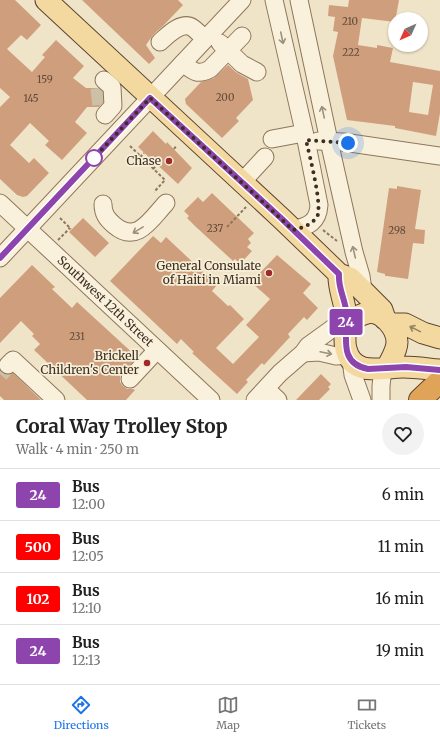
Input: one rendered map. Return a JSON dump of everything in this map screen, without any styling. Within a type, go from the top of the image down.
[{"type":"highway","points":[[420,400],[440,381]]},
{"type":"main road","points":[[46,0],[107,78],[150,98],[242,182],[339,274],[350,278],[382,310],[391,326],[395,352],[385,368]]},
{"type":"main road","points":[[339,274],[338,284],[345,304],[345,342],[349,358],[358,366],[365,369],[410,367],[440,370]]},
{"type":"main road","points":[[346,326],[354,318],[367,313],[377,314],[420,347],[440,351]]},
{"type":"main road","points":[[391,326],[405,324],[423,333],[440,338]]},
{"type":"street","points":[[274,0],[318,199],[318,211],[316,217],[310,224],[293,230]]},
{"type":"street","points":[[299,0],[363,290]]},
{"type":"street","points":[[0,258],[183,63],[239,1]]},
{"type":"street","points":[[160,42],[182,26],[187,25],[228,50],[242,64],[257,72]]},
{"type":"street","points":[[183,63],[191,70],[199,73],[204,72],[210,69],[242,36]]},
{"type":"street","points":[[107,78],[112,87],[113,106],[103,111],[120,130]]},
{"type":"street","points":[[272,139],[305,137],[440,156]]},
{"type":"street","points":[[242,182],[265,157]]},
{"type":"street","points":[[103,204],[105,217],[120,230],[132,234],[138,232],[145,226],[160,197]]},
{"type":"street","name":"Southwest 12th Street","points":[[0,203],[211,400]]},
{"type":"street","points":[[266,396],[288,366],[303,354],[308,346],[333,328],[346,326]]},
{"type":"street","points":[[130,379],[157,350]]},
{"type":"street","points":[[303,354],[319,352],[349,358],[353,375],[362,400]]},
{"type":"street","points":[[8,366],[13,360],[56,400]]},
{"type":"street","points":[[381,400],[381,386],[385,368]]},
{"type":"path","points":[[174,148],[177,145]]},
{"type":"path","points":[[130,146],[165,180],[160,197]]},
{"type":"path","points":[[140,156],[144,152]]},
{"type":"path","points":[[153,169],[157,165]]},
{"type":"path","points":[[227,227],[244,209]]},
{"type":"path","points":[[57,241],[71,228],[60,218]]},
{"type":"path","points":[[318,227],[339,244]]},
{"type":"building","points":[[0,0],[15,0],[41,25],[27,40],[21,35],[7,49],[32,72],[45,57],[42,55],[56,40],[84,66],[73,78],[86,88],[98,88],[102,92],[103,102],[99,107],[87,107],[75,122],[87,133],[62,160],[45,145],[49,141],[30,123],[10,145],[29,163],[34,158],[49,173],[27,196],[23,197],[17,195],[0,179],[0,107],[10,97],[0,88]]},
{"type":"building","points":[[82,0],[178,0],[183,5],[153,35],[146,45],[155,58],[149,64]]},
{"type":"building","points":[[349,0],[399,0],[397,12],[388,12],[388,21],[362,18],[358,45],[377,48],[377,45],[388,47],[388,52],[392,52],[390,62],[440,71],[440,113],[436,136],[395,128],[395,126],[347,120],[333,56],[338,32],[333,31],[335,17],[328,16],[329,5],[348,7]],"holes":[[[413,82],[433,85],[428,115],[409,112]]]},
{"type":"building","points":[[228,65],[237,73],[248,79],[253,100],[236,118],[239,121],[222,138],[186,104],[185,99],[201,82],[214,78]]},
{"type":"building","name":"Chase","points":[[153,131],[166,144],[167,142],[192,168],[178,184],[138,147]]},
{"type":"building","points":[[397,186],[421,190],[415,229],[425,230],[424,244],[413,243],[408,279],[385,276],[385,274],[377,272],[389,188],[397,189]]},
{"type":"building","points":[[212,193],[254,233],[248,239],[251,243],[247,247],[252,251],[240,264],[235,259],[233,261],[196,227],[187,218],[189,216],[184,211],[198,197],[203,202]]},
{"type":"building","points":[[83,218],[109,243],[95,257],[69,232]]},
{"type":"building","points":[[153,236],[161,243],[166,237],[217,285],[212,291],[228,306],[230,305],[244,319],[216,348],[233,364],[259,337],[246,325],[270,299],[251,282],[277,255],[311,284],[303,293],[318,308],[307,320],[304,317],[288,334],[290,337],[264,365],[262,363],[246,380],[248,382],[237,394],[192,353],[194,352],[181,339],[177,344],[110,281]]},
{"type":"building","points":[[32,265],[55,287],[52,289],[72,308],[77,302],[137,357],[120,376],[120,382],[123,386],[127,389],[135,390],[126,400],[87,400],[34,350],[40,344],[32,336],[34,334],[21,321],[0,343],[0,298]]},
{"type":"building","points":[[0,371],[6,375],[13,373],[41,400],[4,400],[0,396]]},
{"type":"building","points":[[321,374],[331,384],[328,387],[330,389],[319,400],[296,400]]},
{"type":"tunnel","points":[[99,88],[101,107]]},
{"type":"tunnel","points":[[0,374],[8,365]]},
{"type":"bus line","name":"24","points":[[0,258],[150,98],[282,219],[339,274],[338,284],[344,300],[346,314],[345,347],[349,358],[358,366],[372,370],[406,367],[440,370]]},
{"type":"place","name":"Chase","points":[[169,161]]},
{"type":"place","name":"General Consulate of Haiti in Miami","points":[[269,273]]},
{"type":"place","name":"Brickell Children's Center","points":[[147,363]]},
{"type":"route","points":[[94,158],[93,159],[150,98],[293,230],[310,224],[318,214],[319,205],[306,140],[348,143]]}]
